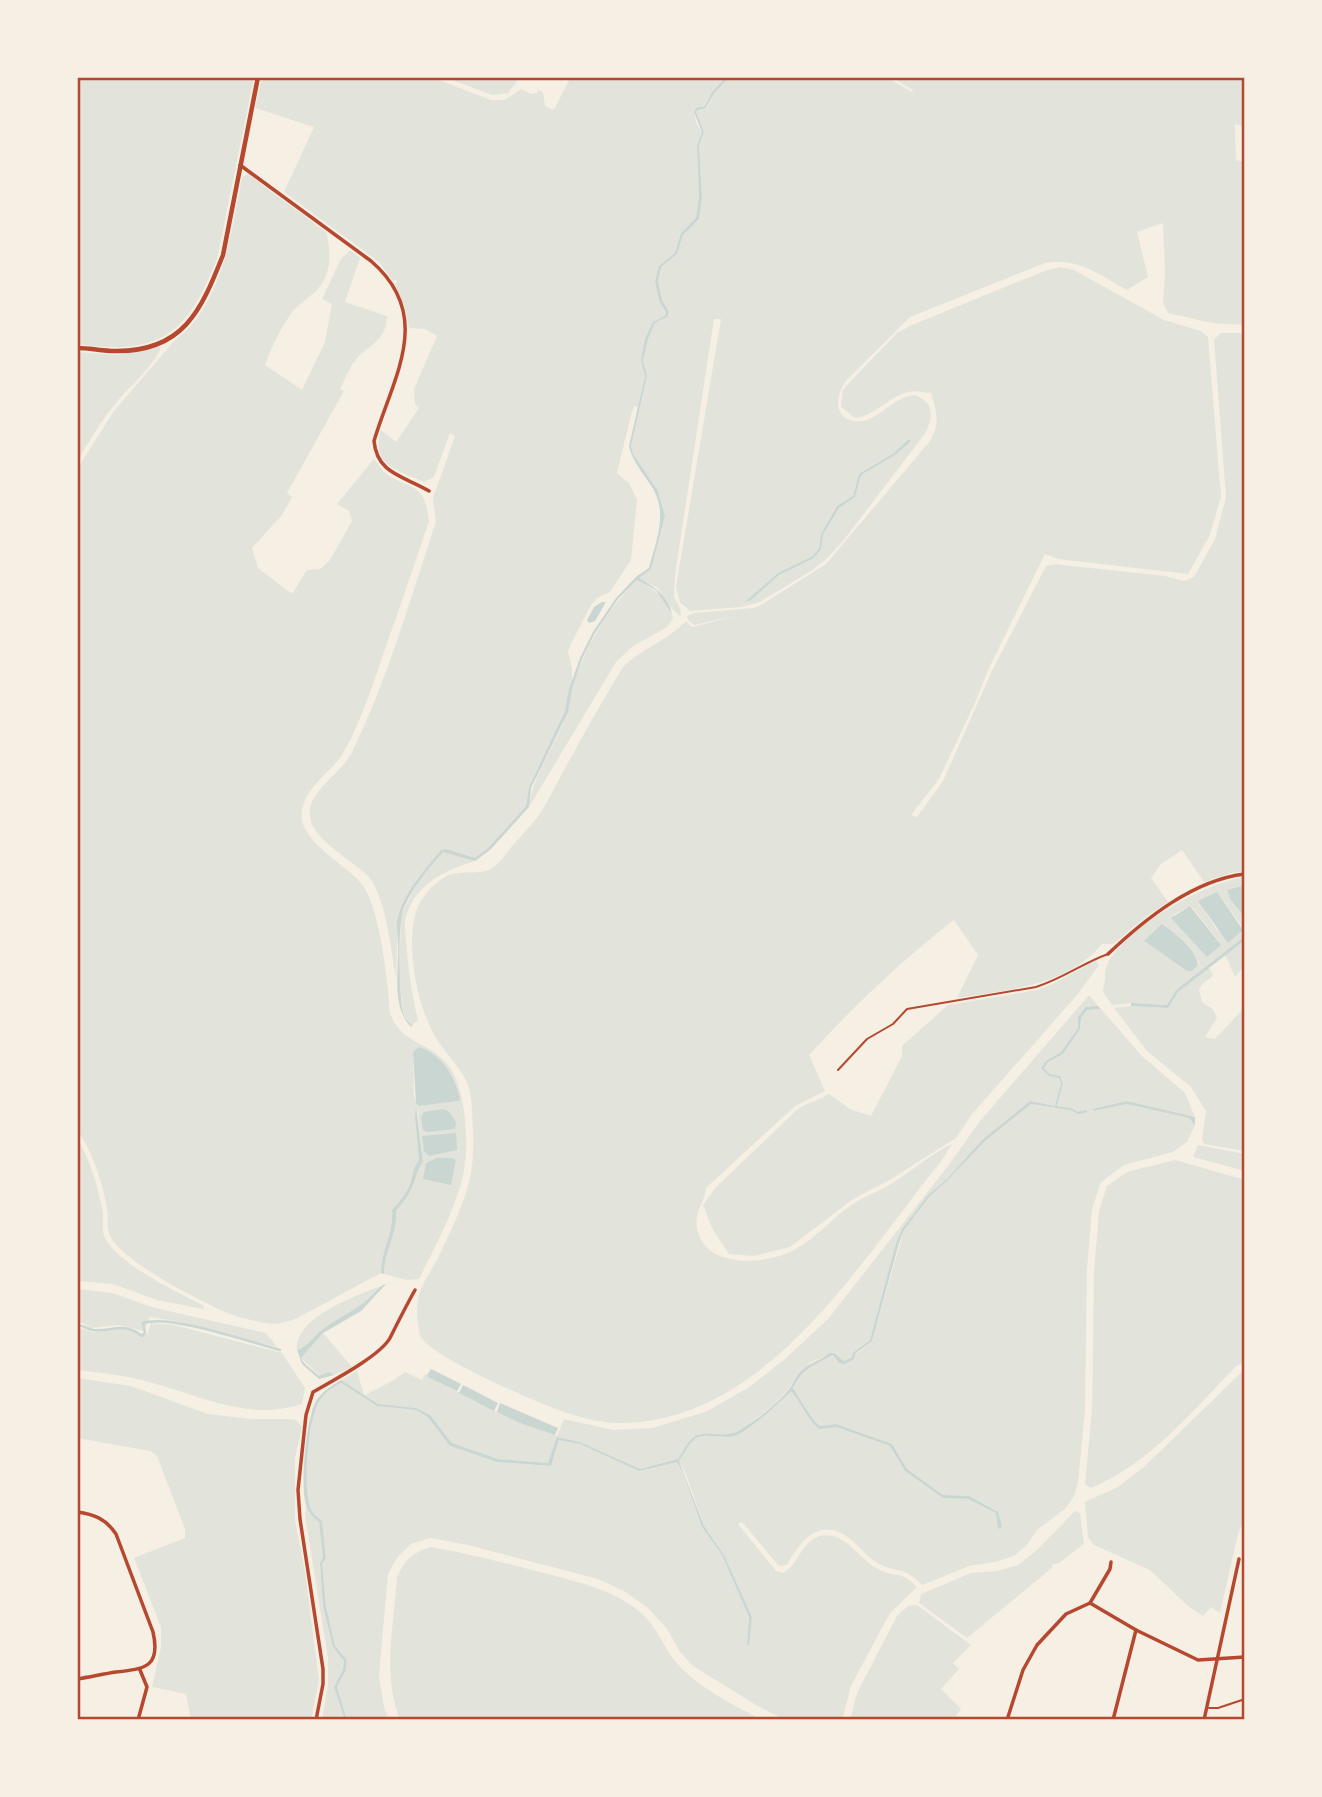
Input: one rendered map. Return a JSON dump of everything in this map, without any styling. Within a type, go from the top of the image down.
[{"type":"street","points":[[77,348],[116,352],[147,348],[168,341],[184,328],[212,282],[223,255],[258,77]]},
{"type":"street","points":[[240,164],[371,261],[388,278],[407,326],[396,381],[374,441],[376,457],[387,469],[429,491]]},
{"type":"street","points":[[1108,954],[1149,918],[1170,905],[1205,885],[1245,874]]},
{"type":"street","points":[[316,1720],[323,1669],[298,1490],[306,1415],[313,1392],[358,1366],[389,1340],[415,1290]]},
{"type":"street","points":[[77,1512],[89,1513],[106,1521],[116,1534],[155,1640],[154,1656],[140,1670],[77,1679]]},
{"type":"street","points":[[1204,1720],[1239,1559]]},
{"type":"street","points":[[1007,1720],[1023,1670],[1037,1645],[1066,1614],[1090,1603],[1110,1569],[1111,1562]]},
{"type":"street","points":[[1090,1603],[1136,1630],[1198,1660],[1245,1657]]},
{"type":"street","points":[[1113,1720],[1136,1630]]},
{"type":"street","points":[[138,1720],[147,1687],[140,1670]]},
{"type":"lane","points":[[838,1070],[867,1039],[893,1024],[906,1009],[1036,987],[1052,982],[1108,954]]},
{"type":"lane","points":[[1208,1708],[1218,1708],[1245,1699]]},
{"type":"shaded area","points":[[77,77],[254,77],[217,259],[190,312],[167,335],[151,342],[109,347],[77,344]]},
{"type":"shaded area","points":[[262,77],[431,77],[491,100],[505,100],[521,89],[531,94],[537,93],[538,90],[543,92],[545,106],[554,110],[570,78],[576,81],[578,77],[726,77],[712,92],[705,106],[696,108],[694,112],[702,132],[697,146],[699,197],[696,218],[681,233],[675,253],[659,266],[655,281],[659,301],[667,312],[653,322],[641,361],[645,376],[638,407],[634,406],[631,415],[617,473],[629,483],[637,500],[631,560],[610,592],[597,598],[591,605],[571,644],[568,652],[572,681],[565,711],[529,787],[526,806],[475,859],[446,849],[441,850],[417,879],[398,914],[396,978],[378,893],[365,873],[317,833],[312,825],[310,808],[319,791],[352,752],[377,696],[436,522],[433,498],[455,436],[450,433],[434,477],[424,482],[396,470],[379,452],[381,430],[396,442],[419,408],[415,404],[414,389],[437,336],[425,329],[409,328],[404,305],[395,284],[396,279],[393,281],[379,262],[284,192],[314,127],[255,108]]},
{"type":"shaded area","points":[[444,77],[520,77],[508,93],[492,95]]},
{"type":"shaded area","points":[[726,77],[730,77],[714,93],[706,108],[696,112],[704,132],[699,146],[702,197],[699,219],[683,235],[677,254],[661,267],[658,281],[662,300],[669,312],[667,317],[655,323],[648,339],[643,361],[647,376],[631,446],[633,454],[658,491],[665,516],[651,569],[639,578],[655,588],[664,597],[672,614],[656,590],[637,580],[618,599],[595,633],[582,659],[568,712],[531,788],[529,807],[490,850],[475,861],[443,852],[415,887],[401,918],[400,947],[403,1010],[411,1027],[405,1019],[401,1009],[397,988],[397,921],[407,896],[441,850],[446,849],[475,858],[488,848],[526,806],[529,787],[565,711],[569,689],[593,632],[616,598],[637,576],[649,568],[660,525],[659,505],[656,494],[635,461],[629,446],[645,376],[641,361],[645,339],[653,322],[665,316],[666,312],[659,301],[655,281],[659,266],[675,253],[681,233],[696,218],[699,197],[697,146],[702,132],[694,112],[696,108],[705,106],[712,92]]},
{"type":"shaded area","points":[[730,77],[886,77],[912,92],[913,90],[891,77],[1245,77],[1245,127],[1235,124],[1236,160],[1245,162],[1245,325],[1212,323],[1168,313],[1163,303],[1163,223],[1137,232],[1148,277],[1127,290],[1078,265],[1045,263],[910,317],[845,382],[838,406],[843,416],[848,419],[863,421],[899,400],[915,395],[927,402],[931,412],[924,435],[843,541],[811,571],[760,602],[742,607],[690,611],[680,602],[676,587],[721,319],[714,319],[675,575],[674,597],[681,617],[658,588],[638,578],[651,568],[665,516],[658,491],[633,454],[631,446],[647,376],[643,361],[648,339],[655,323],[667,317],[669,312],[662,300],[658,281],[661,267],[677,254],[683,235],[699,219],[702,197],[699,146],[704,132],[696,113],[707,108],[714,93]],"holes":[[[910,440],[895,455],[861,475],[855,497],[839,508],[823,535],[821,549],[814,558],[779,575],[747,601],[778,573],[813,556],[819,548],[821,534],[837,506],[853,496],[859,474]]]},
{"type":"shaded area","points":[[248,174],[326,232],[329,248],[329,264],[324,279],[314,293],[293,311],[277,337],[265,365],[302,390],[325,342],[332,304],[322,299],[341,259],[350,250],[360,258],[345,302],[387,316],[382,335],[357,358],[349,371],[340,389],[344,391],[287,493],[292,497],[282,515],[252,548],[258,568],[292,594],[307,570],[320,569],[330,560],[352,521],[349,511],[337,504],[374,459],[385,473],[415,489],[424,499],[429,521],[368,698],[345,750],[305,799],[302,820],[310,837],[352,874],[366,891],[382,944],[390,1013],[401,1031],[448,1065],[459,1089],[463,1104],[466,1137],[464,1167],[458,1193],[419,1279],[407,1280],[384,1274],[396,1211],[410,1192],[423,1162],[417,1106],[415,1119],[419,1161],[407,1191],[392,1210],[381,1273],[297,1318],[274,1324],[240,1317],[213,1306],[162,1279],[118,1246],[109,1233],[108,1212],[96,1168],[77,1130],[77,469],[114,411],[203,308],[214,288],[229,243],[242,177]],"holes":[[[419,1047],[427,1050],[446,1067],[458,1091],[459,1101],[419,1106],[414,1097],[413,1052]]]},
{"type":"shaded area","points":[[1061,267],[1074,270],[1164,320],[1201,331],[1208,337],[1221,497],[1209,537],[1188,574],[1058,559],[1045,554],[988,670],[939,779],[911,815],[917,817],[943,781],[991,673],[1046,566],[1054,564],[1165,576],[1184,581],[1194,577],[1215,539],[1226,497],[1214,340],[1220,333],[1245,333],[1245,871],[1204,882],[1182,850],[1161,864],[1151,878],[1168,902],[1113,944],[1102,944],[1072,969],[1035,984],[957,998],[978,955],[954,920],[897,968],[843,1019],[809,1055],[825,1091],[795,1106],[706,1188],[696,1222],[702,1241],[711,1251],[737,1260],[751,1261],[780,1256],[807,1242],[853,1204],[888,1186],[952,1144],[842,1288],[804,1330],[763,1367],[719,1397],[670,1416],[605,1422],[555,1409],[437,1352],[421,1337],[417,1304],[419,1294],[463,1202],[469,1182],[473,1146],[472,1110],[466,1079],[438,1041],[420,997],[412,946],[415,916],[420,903],[433,885],[445,877],[489,870],[502,860],[541,812],[623,667],[686,621],[692,627],[735,616],[694,625],[687,616],[754,608],[826,564],[930,441],[936,418],[931,393],[916,391],[901,394],[862,417],[855,418],[841,407],[843,390],[897,333],[1047,270]]},
{"type":"shaded area","points":[[161,347],[147,369],[105,417],[77,462],[77,352],[115,355]]},
{"type":"shaded area","points":[[909,439],[911,441],[895,455],[861,475],[855,497],[839,508],[823,535],[821,549],[814,558],[779,575],[750,601],[746,601],[778,573],[813,556],[819,548],[821,534],[837,506],[853,496],[859,474],[894,453]]},
{"type":"shaded area","points":[[637,580],[660,595],[673,619],[666,628],[633,646],[616,662],[529,807],[535,782],[563,724],[584,656],[607,616]]},
{"type":"shaded area","points":[[606,602],[595,621],[589,623],[587,620],[594,607]]},
{"type":"shaded area","points":[[442,852],[475,861],[433,880],[410,905],[405,929],[418,1020],[412,1026],[404,1017],[399,978],[401,915],[419,880]]},
{"type":"shaded area","points":[[1245,877],[1245,885],[1227,890],[1230,899],[1245,918],[1245,936],[1176,990],[1167,1005],[1112,1005],[1103,990],[1106,967],[1116,951],[1148,922],[1168,909],[1228,881]],"holes":[[[1217,892],[1242,926],[1218,931],[1205,912]],[[1192,907],[1220,943],[1173,915]],[[1163,924],[1189,949],[1199,962],[1198,965],[1187,971],[1145,942]]]},
{"type":"shaded area","points":[[1245,885],[1245,918],[1230,899],[1227,890]]},
{"type":"shaded area","points":[[1217,892],[1243,930],[1228,943],[1198,901]]},
{"type":"shaded area","points":[[1190,906],[1221,945],[1207,957],[1171,918]]},
{"type":"shaded area","points":[[1162,924],[1179,937],[1193,954],[1198,965],[1192,971],[1187,971],[1144,941]]},
{"type":"shaded area","points":[[1245,936],[1245,940],[1178,992],[1168,1008],[1131,1006],[1131,1003],[1167,1005],[1176,990]]},
{"type":"shaded area","points":[[1245,940],[1245,966],[1235,977],[1225,955]]},
{"type":"shaded area","points":[[1096,961],[1099,965],[1078,994],[972,1114],[956,1138],[888,1181],[853,1199],[790,1247],[754,1256],[729,1254],[712,1228],[703,1205],[715,1188],[798,1109],[829,1094],[850,1109],[871,1116],[902,1056],[902,1046],[948,1005],[1037,990]]},
{"type":"shaded area","points":[[1209,967],[1213,976],[1202,984],[1199,990],[1202,1002],[1213,1009],[1217,1018],[1205,1037],[1215,1039],[1245,1007],[1245,1151],[1204,1144],[1202,1140],[1206,1111],[1191,1087],[1147,1051],[1114,1008],[1168,1008],[1178,992]]},
{"type":"shaded area","points":[[1089,995],[1098,1006],[1084,1007],[1078,1017],[1078,1028],[1061,1052],[1046,1061],[1041,1068],[1049,1076],[1059,1078],[1061,1083],[1055,1106],[1030,1101],[983,1139],[947,1179],[928,1195],[902,1229],[870,1340],[844,1361],[834,1353],[811,1362],[799,1372],[776,1403],[738,1432],[724,1436],[699,1434],[692,1438],[678,1459],[640,1469],[580,1442],[558,1437],[548,1463],[498,1459],[452,1443],[430,1415],[416,1408],[378,1404],[365,1395],[405,1372],[422,1380],[425,1374],[494,1411],[557,1436],[564,1419],[613,1430],[652,1428],[705,1412],[748,1388],[785,1359],[828,1319],[980,1121]]},
{"type":"shaded area","points":[[1098,1006],[1101,1009],[1087,1010],[1081,1018],[1080,1029],[1063,1054],[1048,1062],[1044,1068],[1050,1074],[1060,1076],[1063,1083],[1057,1106],[1087,1112],[1078,1114],[1070,1110],[1031,1104],[985,1141],[948,1180],[929,1197],[904,1230],[872,1341],[856,1353],[853,1360],[844,1364],[839,1363],[833,1355],[815,1365],[805,1371],[793,1388],[820,1426],[836,1424],[892,1444],[907,1469],[943,1495],[969,1496],[998,1512],[1002,1527],[998,1529],[996,1513],[968,1499],[943,1498],[905,1471],[890,1446],[836,1427],[819,1429],[791,1391],[760,1420],[739,1434],[696,1438],[679,1461],[704,1526],[724,1555],[752,1617],[747,1645],[749,1617],[722,1555],[702,1527],[677,1462],[639,1471],[580,1444],[559,1440],[551,1466],[497,1462],[450,1446],[428,1417],[416,1410],[377,1406],[341,1383],[324,1395],[316,1409],[310,1437],[307,1486],[311,1509],[322,1521],[326,1558],[322,1564],[326,1606],[335,1646],[347,1660],[346,1670],[337,1687],[345,1720],[334,1687],[344,1661],[333,1647],[323,1606],[320,1563],[323,1557],[319,1522],[308,1510],[304,1496],[309,1422],[316,1401],[324,1392],[341,1380],[378,1404],[416,1408],[430,1415],[452,1443],[498,1459],[548,1463],[557,1437],[580,1442],[640,1469],[678,1459],[689,1442],[698,1435],[734,1433],[779,1400],[805,1367],[829,1353],[834,1353],[844,1361],[870,1340],[902,1229],[928,1195],[947,1179],[983,1139],[1030,1101],[1055,1106],[1061,1083],[1059,1078],[1049,1076],[1041,1068],[1046,1061],[1061,1052],[1078,1028],[1078,1017],[1085,1007]]},
{"type":"shaded area","points":[[1101,1009],[1142,1056],[1185,1093],[1195,1117],[1127,1101],[1093,1111],[1127,1104],[1189,1118],[1195,1125],[1187,1142],[1173,1152],[1124,1165],[1101,1182],[1092,1209],[1087,1270],[1085,1409],[1078,1483],[1066,1508],[1037,1530],[1026,1546],[1014,1556],[969,1566],[922,1585],[905,1572],[879,1564],[846,1536],[832,1530],[815,1532],[796,1550],[787,1565],[779,1566],[742,1522],[738,1524],[776,1571],[783,1573],[788,1569],[817,1537],[831,1536],[845,1542],[878,1569],[902,1576],[917,1587],[890,1613],[851,1686],[842,1720],[785,1720],[756,1705],[693,1666],[680,1652],[667,1629],[648,1608],[624,1591],[598,1579],[468,1545],[430,1538],[411,1544],[397,1558],[388,1574],[379,1676],[389,1720],[347,1720],[337,1687],[346,1670],[347,1660],[335,1646],[326,1606],[322,1564],[326,1558],[322,1521],[311,1509],[307,1486],[310,1437],[316,1409],[324,1395],[341,1383],[377,1406],[416,1410],[429,1417],[450,1446],[497,1462],[551,1466],[559,1440],[580,1444],[639,1471],[677,1461],[702,1527],[722,1555],[749,1617],[747,1645],[752,1617],[724,1555],[704,1526],[679,1461],[696,1438],[739,1433],[767,1414],[791,1390],[819,1428],[836,1427],[890,1446],[905,1471],[943,1498],[968,1499],[996,1513],[998,1528],[998,1512],[969,1496],[943,1495],[907,1469],[892,1444],[836,1424],[820,1426],[793,1389],[805,1372],[815,1364],[833,1355],[839,1363],[844,1364],[872,1341],[904,1230],[929,1197],[985,1141],[1031,1104],[1070,1110],[1078,1114],[1071,1108],[1057,1106],[1063,1082],[1060,1076],[1050,1074],[1044,1068],[1048,1062],[1063,1053],[1080,1029],[1081,1018],[1087,1010]]},
{"type":"shaded area","points":[[419,1047],[434,1055],[446,1067],[455,1083],[459,1101],[419,1106],[416,1103],[413,1052]]},
{"type":"shaded area","points":[[1127,1101],[1195,1117],[1195,1125],[1189,1118],[1127,1104],[1093,1111]]},
{"type":"shaded area","points":[[416,1106],[423,1162],[410,1192],[396,1211],[384,1274],[381,1273],[382,1265],[392,1210],[407,1191],[419,1160]]},
{"type":"shaded area","points":[[444,1109],[456,1122],[455,1129],[427,1132],[423,1130],[421,1117],[424,1112]]},
{"type":"shaded area","points":[[456,1133],[457,1150],[429,1156],[424,1151],[422,1136]]},
{"type":"shaded area","points":[[77,1138],[86,1154],[95,1181],[103,1212],[103,1232],[106,1240],[137,1269],[204,1306],[203,1309],[157,1300],[113,1284],[77,1281]]},
{"type":"shaded area","points":[[1198,1145],[1245,1154],[1245,1171],[1193,1157]]},
{"type":"shaded area","points":[[437,1158],[456,1160],[451,1185],[423,1179],[426,1163]]},
{"type":"shaded area","points":[[1175,1160],[1245,1180],[1245,1361],[1235,1367],[1151,1451],[1091,1488],[1085,1484],[1092,1409],[1094,1271],[1099,1211],[1107,1186],[1127,1172]]},
{"type":"shaded area","points":[[386,1284],[361,1311],[323,1333],[301,1358],[319,1376],[329,1372],[334,1375],[319,1379],[302,1364],[297,1350]]},
{"type":"shaded area","points":[[381,1286],[359,1306],[297,1350],[299,1338],[316,1318],[342,1302]]},
{"type":"shaded area","points":[[77,1289],[112,1293],[155,1308],[266,1333],[277,1347],[150,1317],[144,1331],[119,1325],[92,1328],[77,1323]]},
{"type":"shaded area","points":[[151,1323],[174,1325],[282,1353],[305,1388],[302,1404],[283,1409],[246,1409],[136,1379],[77,1370],[77,1327],[92,1332],[119,1328],[147,1335]]},
{"type":"shaded area","points":[[323,1333],[352,1367],[334,1375],[329,1372],[320,1376],[301,1358]]},
{"type":"shaded area","points":[[431,1369],[461,1384],[457,1391],[430,1378],[427,1375]]},
{"type":"shaded area","points":[[1245,1369],[1245,1516],[1238,1534],[1220,1613],[1211,1607],[1203,1616],[1187,1605],[1150,1570],[1094,1545],[1088,1537],[1085,1502],[1118,1487],[1144,1467]]},
{"type":"shaded area","points":[[357,1371],[364,1395],[341,1380]]},
{"type":"shaded area","points":[[77,1378],[131,1386],[208,1414],[296,1420],[302,1427],[295,1458],[295,1520],[305,1572],[319,1680],[311,1720],[191,1720],[186,1694],[152,1687],[161,1647],[161,1627],[134,1558],[185,1538],[185,1529],[157,1456],[150,1451],[77,1438]]},
{"type":"shaded area","points":[[463,1385],[498,1403],[494,1411],[459,1393]]},
{"type":"shaded area","points":[[500,1403],[558,1428],[555,1435],[497,1412]]},
{"type":"shaded area","points":[[306,1506],[319,1522],[323,1557],[320,1563],[323,1606],[333,1647],[344,1661],[334,1687],[345,1720],[322,1720],[328,1684],[328,1658],[305,1516]]},
{"type":"shaded area","points":[[1075,1511],[1080,1513],[1084,1544],[1059,1563],[1051,1565],[1053,1567],[967,1638],[919,1603],[921,1594],[971,1573],[997,1571],[1018,1565],[1036,1551]]},
{"type":"shaded area","points":[[431,1547],[563,1578],[616,1596],[646,1617],[674,1660],[693,1678],[727,1701],[763,1720],[400,1720],[390,1667],[397,1577],[410,1558]]},
{"type":"shaded area","points":[[917,1605],[971,1645],[953,1663],[959,1669],[941,1689],[961,1709],[953,1720],[850,1720],[857,1693],[897,1616],[908,1606]]},
{"type":"waterway","points":[[77,1325],[93,1330],[129,1329],[142,1336],[145,1333],[143,1323],[172,1322],[280,1350]]}]
